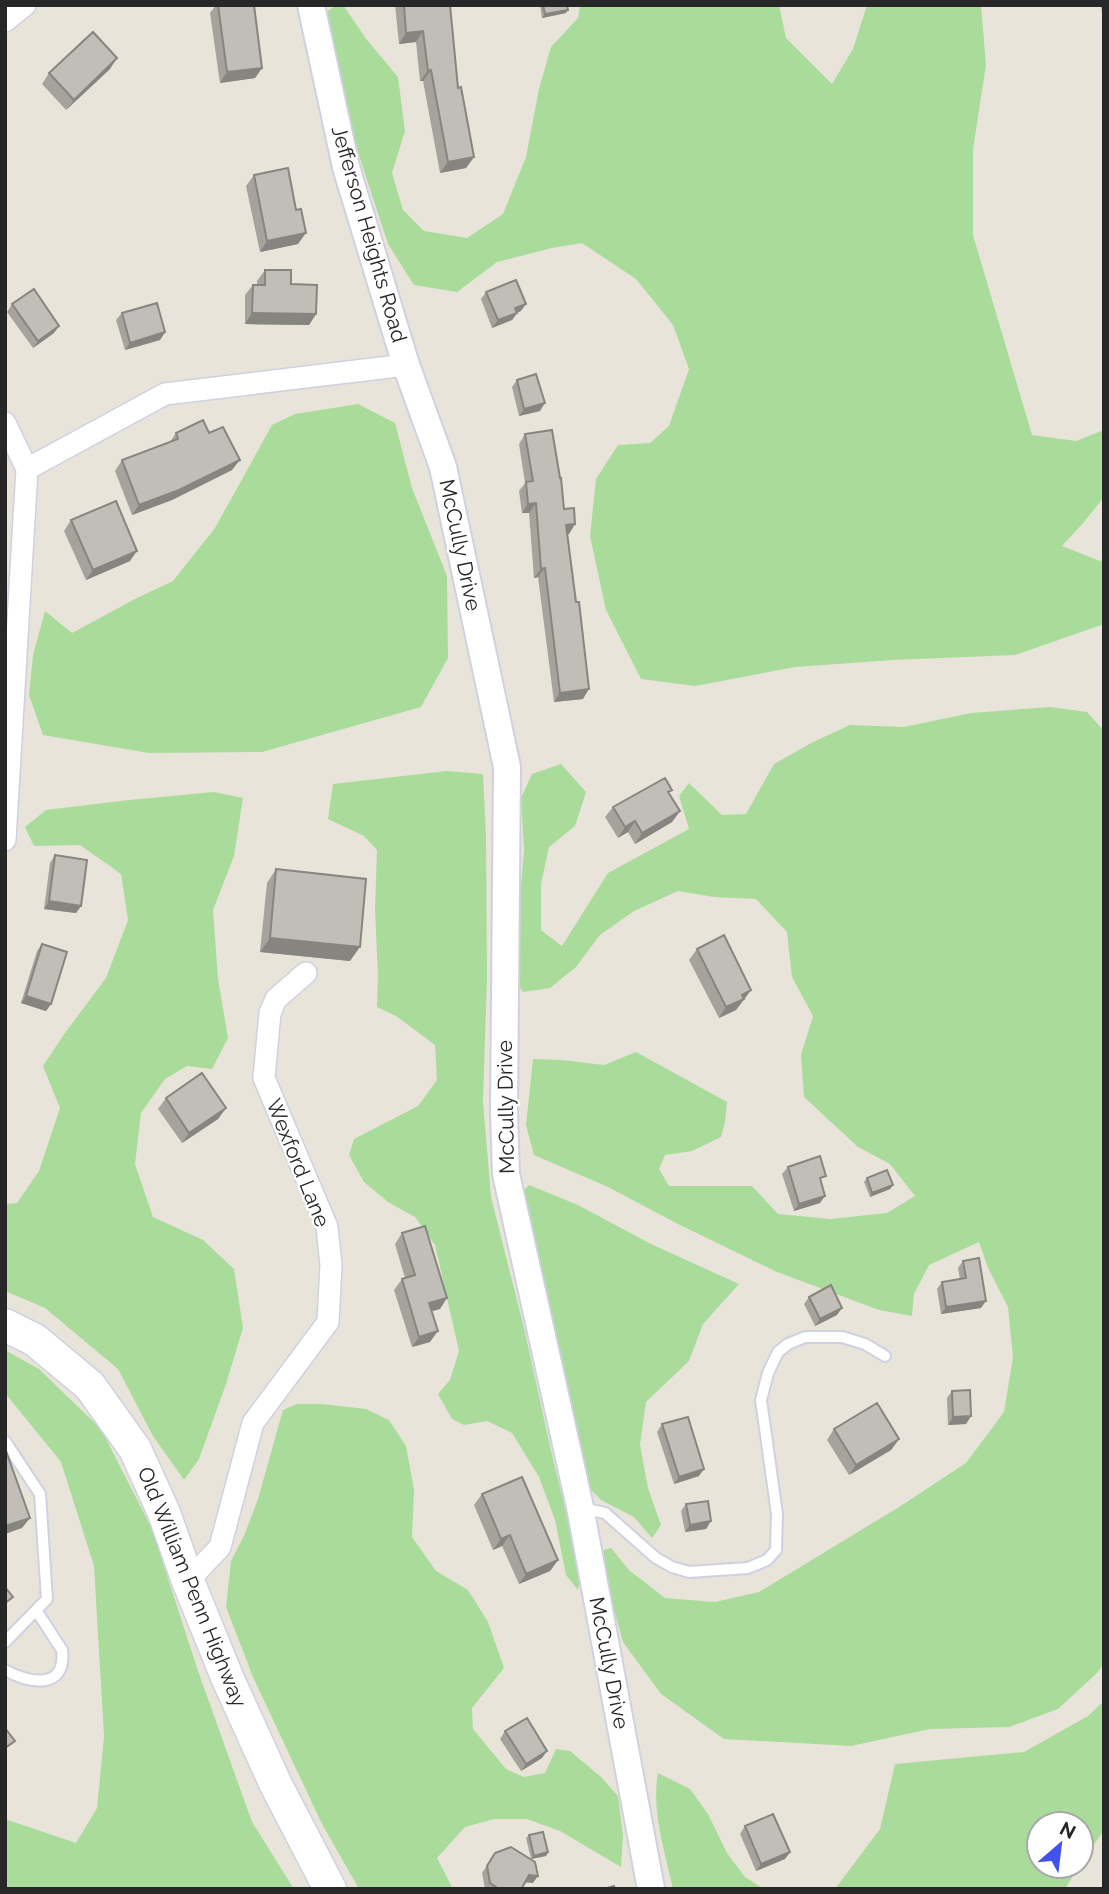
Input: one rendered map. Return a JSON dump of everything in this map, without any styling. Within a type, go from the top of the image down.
[{"type":"main road","name":"Old William Penn Highway","points":[[5,1325],[35,1340],[90,1386],[135,1449],[164,1513],[227,1677],[276,1785],[330,1889]]},
{"type":"street","points":[[5,21],[25,5]]},
{"type":"street","name":"Jefferson Heights Road","points":[[27,469],[165,394],[406,365],[346,167],[311,5]]},
{"type":"street","name":"McCully Drive","points":[[406,365],[443,467],[507,767],[504,1112],[506,1174],[580,1507],[651,1889]]},
{"type":"street","points":[[5,423],[27,469],[5,839]]},
{"type":"street","name":"Wexford Lane","points":[[188,1581],[220,1547],[253,1423],[328,1322],[331,1265],[327,1227],[264,1078],[270,1013],[276,999],[306,973]]},
{"type":"lane","points":[[580,1507],[605,1513],[656,1558],[672,1567],[690,1572],[717,1572],[748,1568],[767,1560],[776,1550],[777,1514],[761,1400],[768,1373],[778,1352],[788,1344],[805,1337],[842,1336],[865,1344],[885,1356]]},
{"type":"lane","points":[[5,1441],[40,1494],[47,1599],[5,1642]]},
{"type":"lane","points":[[5,1670],[29,1681],[39,1682],[55,1676],[60,1667],[62,1650],[36,1609]]},
{"type":"green space","points":[[337,5],[343,5],[367,40],[398,77],[405,131],[392,173],[403,210],[424,231],[467,238],[503,214],[526,157],[539,89],[551,47],[578,18],[580,5],[779,5],[786,38],[832,84],[853,49],[867,5],[981,5],[986,65],[973,149],[973,235],[1032,435],[1076,441],[1104,430],[1104,497],[1062,546],[1100,561],[1104,560],[1104,624],[1015,655],[795,667],[695,686],[641,679],[606,610],[590,536],[596,479],[618,445],[650,443],[669,426],[689,369],[673,325],[636,279],[582,243],[497,262],[457,292],[414,285],[388,244],[354,140],[326,12]]},
{"type":"green space","points":[[358,404],[395,423],[412,488],[447,576],[448,658],[421,707],[262,752],[149,753],[43,735],[29,695],[33,655],[45,611],[72,633],[173,581],[215,528],[272,425],[295,414]]},
{"type":"green space","points":[[1050,707],[1087,712],[1104,731],[1104,1663],[1097,1673],[1058,1709],[1009,1727],[930,1729],[851,1746],[724,1739],[661,1694],[623,1642],[598,1552],[611,1548],[629,1570],[665,1598],[715,1602],[759,1592],[966,1463],[1004,1412],[1013,1357],[1008,1307],[988,1268],[979,1242],[929,1265],[914,1294],[912,1316],[879,1310],[777,1272],[608,1187],[534,1155],[526,1125],[533,1059],[604,1065],[636,1052],[727,1102],[721,1137],[692,1151],[665,1155],[659,1169],[669,1186],[752,1186],[778,1214],[830,1219],[887,1213],[915,1196],[890,1164],[858,1147],[804,1097],[801,1055],[813,1016],[792,977],[787,932],[756,899],[714,897],[678,891],[634,911],[600,935],[576,967],[550,988],[523,992],[513,978],[524,850],[521,798],[532,774],[561,764],[586,792],[575,826],[549,847],[541,884],[541,930],[562,946],[608,873],[689,829],[679,796],[689,783],[722,815],[746,814],[774,764],[850,725],[904,727],[971,713]]},
{"type":"green space","points":[[447,771],[483,774],[487,979],[483,1101],[491,1197],[570,1528],[582,1564],[578,1590],[566,1575],[555,1520],[539,1477],[512,1433],[487,1421],[464,1425],[452,1419],[438,1394],[450,1380],[459,1351],[435,1245],[415,1217],[388,1202],[364,1182],[349,1155],[354,1139],[418,1106],[437,1080],[435,1045],[396,1016],[377,1007],[377,850],[364,836],[328,819],[333,784]]},
{"type":"green space","points":[[214,792],[243,798],[234,856],[213,910],[218,979],[228,1038],[212,1069],[187,1066],[165,1079],[141,1113],[135,1164],[153,1217],[203,1240],[234,1269],[243,1328],[199,1459],[184,1480],[153,1436],[118,1369],[45,1308],[5,1291],[5,1204],[17,1203],[39,1171],[60,1108],[43,1066],[106,978],[128,920],[121,874],[80,845],[34,846],[25,827],[46,810]]},
{"type":"green space","points":[[529,1185],[578,1205],[651,1244],[739,1284],[703,1324],[689,1361],[646,1402],[640,1445],[648,1488],[661,1525],[652,1538],[634,1517],[601,1500],[586,1485],[520,1194]]},
{"type":"green space","points":[[5,1350],[39,1369],[101,1429],[152,1529],[198,1671],[252,1822],[294,1889],[5,1887],[5,1819],[76,1843],[97,1808],[104,1736],[94,1566],[61,1462],[5,1393]]},
{"type":"green space","points":[[297,1404],[366,1409],[389,1420],[406,1446],[414,1490],[412,1537],[436,1571],[468,1590],[488,1622],[504,1668],[472,1708],[473,1729],[506,1769],[524,1777],[545,1773],[556,1749],[570,1751],[601,1777],[618,1796],[623,1836],[621,1867],[560,1831],[527,1819],[494,1819],[465,1827],[437,1858],[453,1889],[359,1889],[322,1824],[253,1677],[226,1607],[231,1561],[258,1499],[283,1410]]},
{"type":"green space","points":[[1104,1701],[1104,1830],[1095,1843],[1095,1810],[1025,1810],[1025,1880],[1070,1880],[1065,1889],[835,1889],[880,1829],[895,1764],[1024,1752],[1088,1716]]},
{"type":"green space","points":[[658,1773],[690,1789],[708,1814],[727,1853],[745,1877],[764,1889],[673,1889],[656,1802]]},
{"type":"building","points":[[218,5],[254,5],[262,68],[227,72]]},
{"type":"building","points":[[404,5],[450,5],[458,88],[461,87],[474,157],[448,162],[431,70],[428,71],[423,31],[406,33]]},
{"type":"building","points":[[543,5],[567,5],[568,10],[545,14]]},
{"type":"building","points":[[93,32],[117,58],[74,100],[49,73]]},
{"type":"building","points":[[288,168],[296,210],[301,209],[306,233],[267,241],[254,175]]},
{"type":"building","points":[[265,270],[291,270],[291,284],[317,285],[316,314],[252,313],[253,285],[265,285]]},
{"type":"building","points":[[516,280],[526,304],[515,308],[517,313],[498,320],[486,292]]},
{"type":"building","points":[[34,289],[59,326],[38,341],[12,304]]},
{"type":"building","points":[[157,303],[165,332],[130,343],[122,313]]},
{"type":"building","points":[[536,374],[545,403],[524,409],[517,380]]},
{"type":"building","points":[[203,420],[209,433],[223,427],[240,460],[179,490],[139,505],[122,460],[178,439],[176,433]]},
{"type":"building","points":[[552,430],[564,509],[574,508],[575,524],[566,525],[576,602],[579,602],[589,689],[560,693],[545,568],[541,569],[536,503],[528,504],[526,482],[533,481],[525,434]]},
{"type":"building","points":[[116,501],[137,551],[93,570],[71,520]]},
{"type":"building","points":[[665,778],[672,790],[668,792],[680,811],[642,833],[635,821],[625,827],[613,807]]},
{"type":"building","points":[[55,855],[87,860],[81,906],[49,901]]},
{"type":"building","points":[[276,869],[366,879],[360,947],[270,938]]},
{"type":"building","points":[[724,935],[751,990],[742,995],[744,999],[726,1007],[697,949]]},
{"type":"building","points":[[42,944],[67,952],[51,1004],[26,996]]},
{"type":"building","points":[[202,1073],[226,1108],[189,1133],[166,1098]]},
{"type":"building","points":[[820,1156],[826,1176],[820,1178],[825,1196],[799,1204],[788,1167]]},
{"type":"building","points":[[887,1170],[893,1185],[872,1193],[867,1178]]},
{"type":"building","points":[[425,1226],[447,1298],[429,1303],[438,1331],[419,1337],[402,1279],[415,1275],[402,1233]]},
{"type":"building","points":[[979,1258],[986,1301],[946,1307],[942,1282],[966,1278],[963,1261]]},
{"type":"building","points":[[831,1285],[842,1308],[820,1319],[809,1297]]},
{"type":"building","points":[[970,1390],[971,1416],[953,1417],[952,1391]]},
{"type":"building","points":[[877,1403],[899,1439],[856,1465],[834,1429]]},
{"type":"building","points":[[688,1417],[704,1469],[679,1477],[662,1424]]},
{"type":"building","points":[[5,1448],[30,1518],[5,1526]]},
{"type":"building","points":[[522,1477],[558,1560],[526,1574],[510,1535],[501,1539],[482,1494]]},
{"type":"building","points":[[708,1501],[711,1521],[690,1525],[686,1504]]},
{"type":"building","points":[[5,1587],[13,1597],[5,1603]]},
{"type":"building","points":[[527,1718],[547,1751],[526,1764],[505,1731]]},
{"type":"building","points":[[5,1728],[15,1741],[5,1748]]},
{"type":"building","points":[[773,1814],[790,1852],[761,1864],[745,1826]]},
{"type":"building","points":[[543,1832],[548,1852],[534,1856],[529,1835]]},
{"type":"building","points":[[511,1847],[535,1862],[538,1876],[529,1875],[522,1888],[499,1889],[490,1883],[487,1866],[495,1853]]}]
